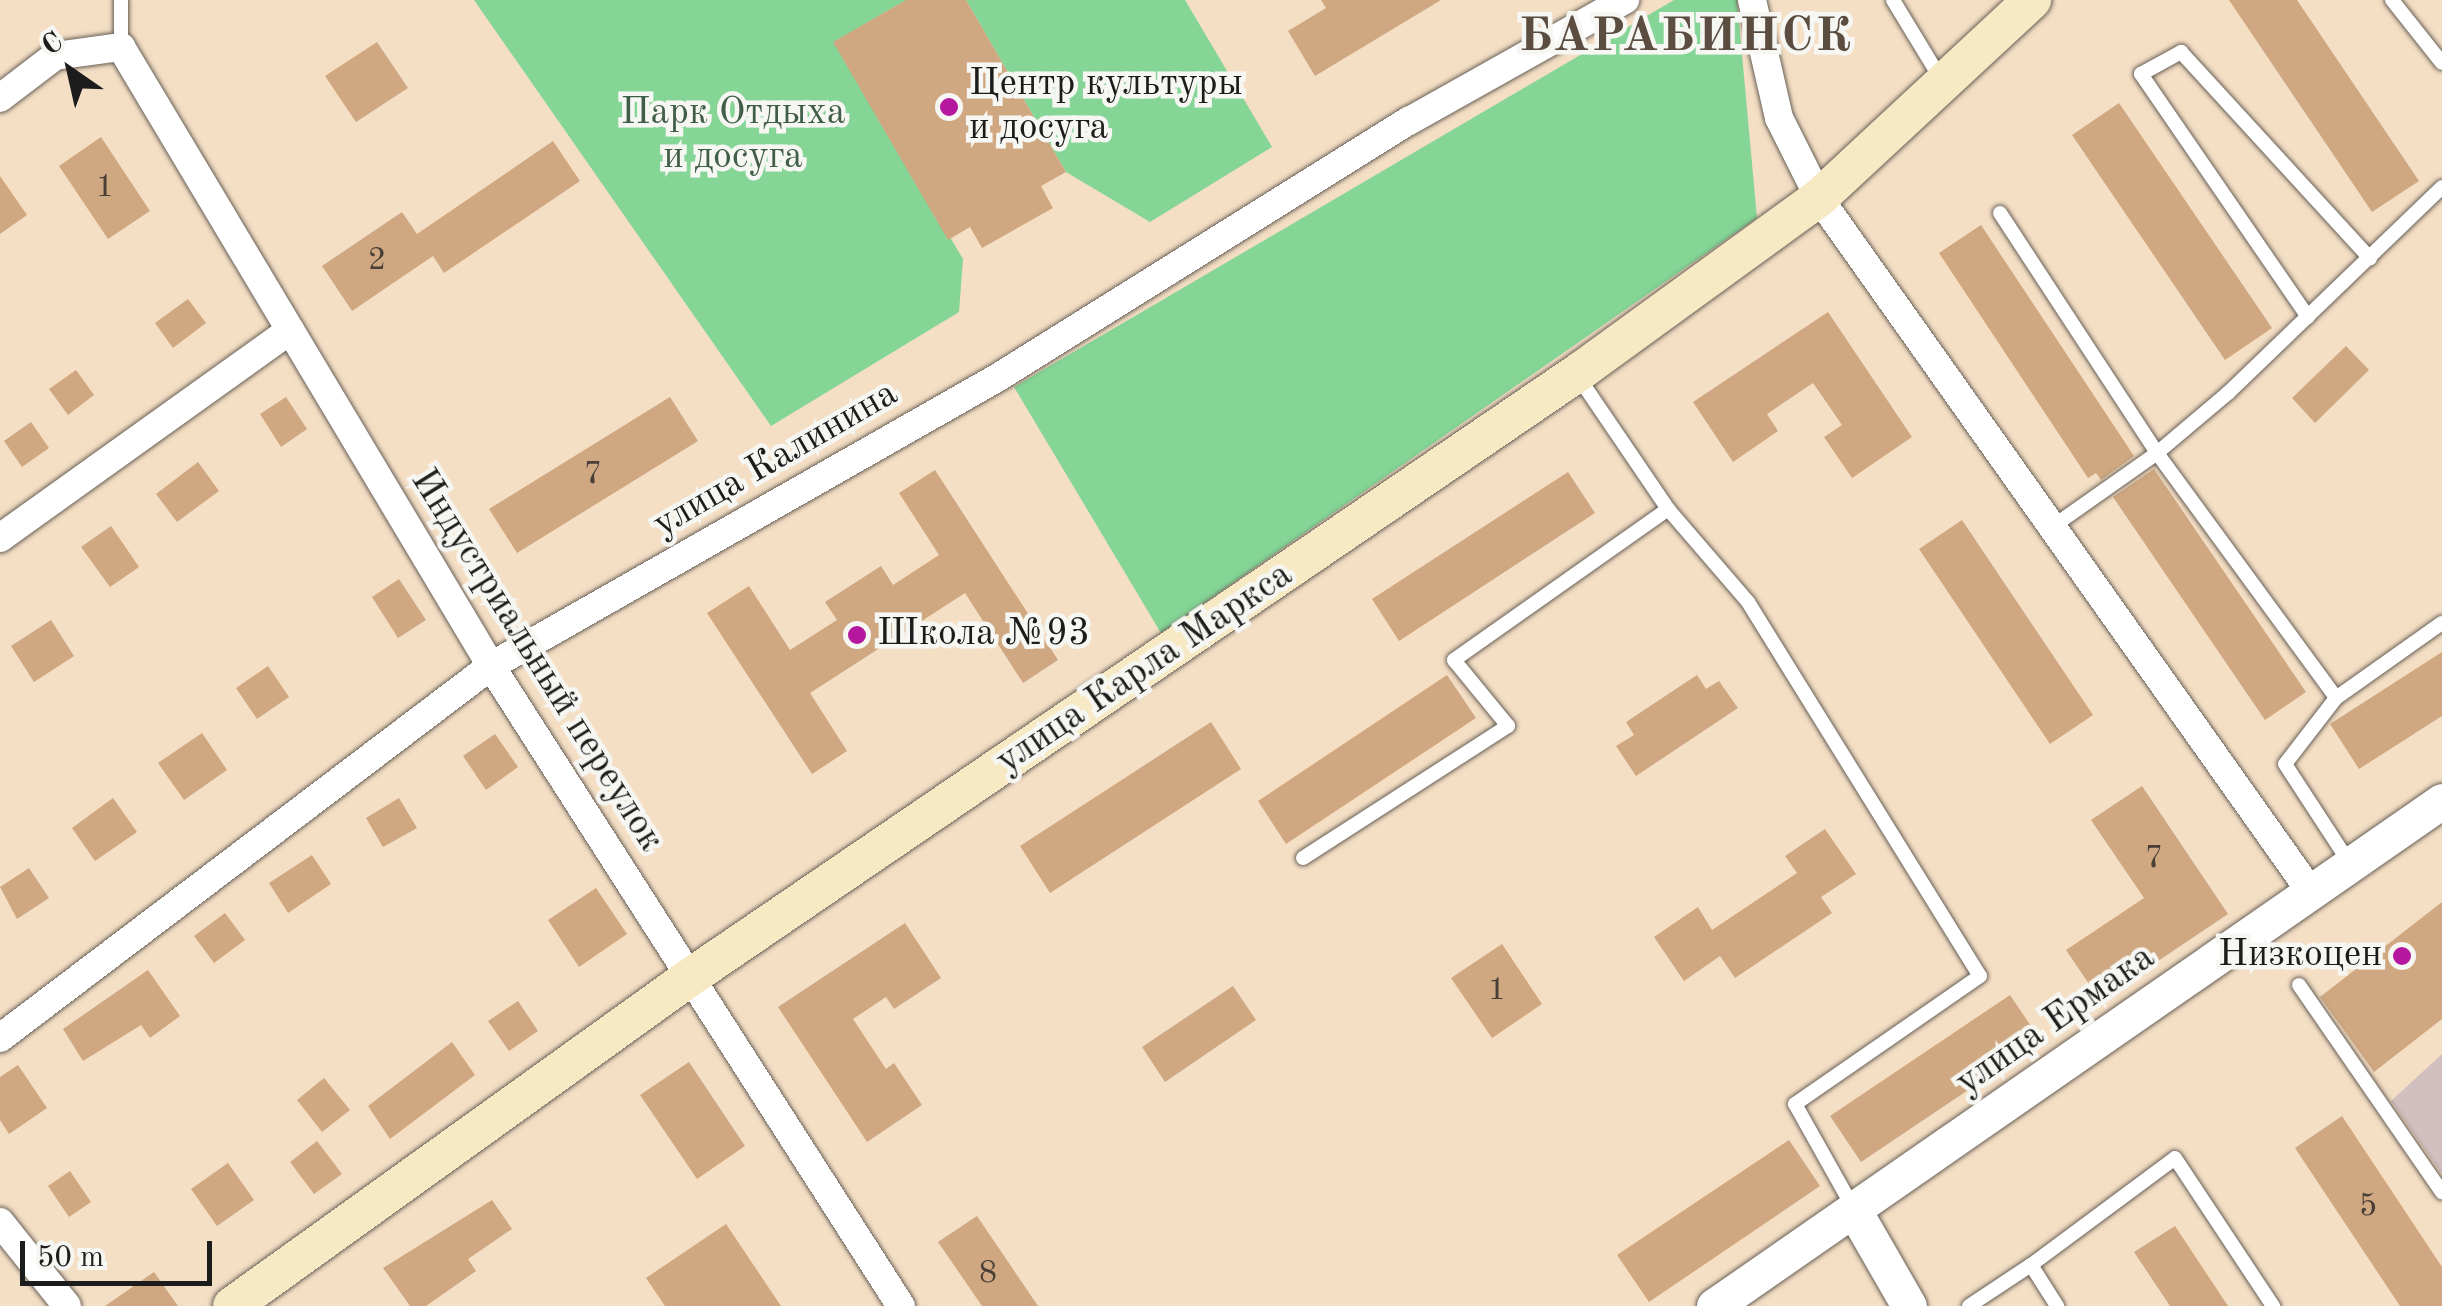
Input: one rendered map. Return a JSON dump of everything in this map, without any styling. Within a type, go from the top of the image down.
[{"type":"main road","name":"улица Карла Маркса","points":[[232,1306],[689,978],[1576,374],[1819,198],[2032,0]]},
{"type":"street","name":"улица Калинина","points":[[0,1038],[491,666],[997,378],[1409,122],[1625,0]]},
{"type":"street","points":[[1752,0],[1779,118],[1819,198],[2055,525],[2313,895]]},
{"type":"street","points":[[0,98],[55,56],[121,48]]},
{"type":"street","name":"Индустриальный переулок","points":[[121,48],[491,666],[901,1306]]},
{"type":"street","points":[[0,538],[290,330]]},
{"type":"street","name":"улица Ермака","points":[[1714,1306],[2313,895],[2442,802]]},
{"type":"street","points":[[1855,1212],[1909,1306]]},
{"type":"street","points":[[0,1222],[66,1306]]},
{"type":"lane","points":[[121,0],[121,48]]},
{"type":"lane","points":[[1892,0],[1942,82]]},
{"type":"lane","points":[[2392,0],[2442,63]]},
{"type":"lane","points":[[2308,317],[2140,74],[2181,52],[2370,258]]},
{"type":"lane","points":[[2055,525],[2158,453],[2442,188]]},
{"type":"lane","points":[[2000,213],[2158,453],[2336,698]]},
{"type":"lane","points":[[1576,374],[1668,508],[1748,602],[1980,976],[1795,1104],[1855,1212]]},
{"type":"lane","points":[[1303,858],[1508,726],[1454,660],[1668,508]]},
{"type":"lane","points":[[2352,867],[2285,764],[2336,698],[2442,623]]},
{"type":"lane","points":[[2299,985],[2442,1192]]},
{"type":"lane","points":[[1969,1306],[2175,1158],[2273,1306]]},
{"type":"lane","points":[[2030,1265],[2057,1306]]},
{"type":"shaded area","points":[[2442,1054],[2442,1174],[2391,1101]]},
{"type":"green space","name":"Парк Отдыха и досуга","points":[[474,0],[906,0],[834,42],[963,259],[959,312],[771,426]]},
{"type":"green space","points":[[966,0],[1185,0],[1272,147],[1150,222],[1066,172]]},
{"type":"green space","points":[[1674,0],[1737,0],[1757,218],[1161,633],[1014,387]]},
{"type":"building","name":"Центр культуры и досуга","points":[[906,0],[966,0],[1066,172],[1041,186],[1053,208],[982,248],[970,227],[948,240],[833,42]]},
{"type":"building","points":[[1321,0],[1441,0],[1315,76],[1288,31],[1326,8]]},
{"type":"building","points":[[2229,0],[2297,0],[2419,181],[2372,212]]},
{"type":"building","points":[[377,42],[408,88],[356,122],[325,76]]},
{"type":"building","points":[[2119,103],[2272,328],[2225,360],[2072,135]]},
{"type":"building","points":[[101,137],[150,211],[108,239],[59,166]]},
{"type":"building","points":[[553,141],[580,181],[444,273],[433,256],[352,311],[322,266],[402,212],[417,234]]},
{"type":"building","points":[[0,176],[27,215],[0,234]]},
{"type":"building","points":[[1981,225],[2134,456],[2101,480],[2096,473],[2088,478],[1939,253]]},
{"type":"building","points":[[188,299],[206,323],[173,348],[155,323]]},
{"type":"building","points":[[1828,312],[1912,437],[1852,478],[1824,437],[1842,425],[1813,383],[1767,414],[1778,431],[1733,462],[1693,402]]},
{"type":"building","points":[[2346,346],[2369,370],[2315,423],[2292,398]]},
{"type":"building","points":[[76,370],[94,395],[68,415],[49,389]]},
{"type":"building","points":[[286,397],[307,429],[281,447],[260,414]]},
{"type":"building","points":[[670,397],[698,441],[517,553],[489,509]]},
{"type":"building","points":[[31,422],[49,448],[22,467],[4,441]]},
{"type":"building","points":[[198,462],[219,491],[177,522],[156,494]]},
{"type":"building","points":[[2154,469],[2306,692],[2265,720],[2113,497]]},
{"type":"building","name":"Школа №93","points":[[935,470],[1058,660],[1023,683],[965,593],[810,693],[847,751],[812,774],[707,613],[749,586],[790,650],[837,620],[825,602],[881,566],[893,585],[939,555],[899,493]]},
{"type":"building","points":[[1568,472],[1595,513],[1399,641],[1372,599]]},
{"type":"building","points":[[1962,520],[2093,715],[2050,744],[1919,549]]},
{"type":"building","points":[[111,526],[139,567],[110,587],[81,547]]},
{"type":"building","points":[[399,579],[426,620],[398,638],[372,597]]},
{"type":"building","points":[[51,620],[74,656],[34,682],[11,646]]},
{"type":"building","points":[[2442,652],[2442,716],[2359,769],[2330,724]]},
{"type":"building","points":[[268,666],[289,697],[257,719],[236,688]]},
{"type":"building","points":[[1447,675],[1476,718],[1286,844],[1258,801]]},
{"type":"building","points":[[1697,675],[1706,689],[1719,681],[1738,708],[1636,776],[1616,746],[1634,735],[1626,722]]},
{"type":"building","points":[[1211,722],[1241,769],[1050,893],[1020,846]]},
{"type":"building","points":[[202,733],[227,770],[184,800],[158,763]]},
{"type":"building","points":[[495,734],[518,767],[486,790],[463,756]]},
{"type":"building","points":[[2142,786],[2228,914],[2100,1000],[2066,950],[2144,898],[2091,820]]},
{"type":"building","points":[[113,798],[137,832],[95,861],[72,828]]},
{"type":"building","points":[[399,798],[417,828],[383,847],[366,818]]},
{"type":"building","points":[[1825,829],[1856,874],[1821,897],[1832,913],[1735,978],[1720,956],[1684,981],[1654,937],[1698,907],[1712,930],[1797,873],[1785,856]]},
{"type":"building","points":[[312,855],[331,884],[288,913],[269,883]]},
{"type":"building","points":[[29,868],[49,898],[17,919],[0,887]]},
{"type":"building","points":[[596,888],[627,934],[579,967],[548,920]]},
{"type":"building","points":[[2442,902],[2442,1019],[2374,1072],[2320,997]]},
{"type":"building","points":[[225,913],[245,940],[214,963],[194,936]]},
{"type":"building","points":[[905,923],[941,978],[894,1009],[886,997],[853,1019],[886,1069],[894,1063],[922,1105],[867,1142],[778,1007]]},
{"type":"building","points":[[1502,944],[1542,1004],[1492,1038],[1451,978]]},
{"type":"building","points":[[148,970],[180,1016],[150,1038],[141,1025],[83,1061],[63,1029]]},
{"type":"building","points":[[1233,986],[1256,1020],[1165,1082],[1142,1047]]},
{"type":"building","points":[[2010,995],[2041,1041],[1861,1162],[1830,1116]]},
{"type":"building","points":[[518,1001],[538,1031],[509,1051],[488,1021]]},
{"type":"building","points":[[452,1042],[475,1075],[390,1139],[368,1106]]},
{"type":"building","points":[[689,1062],[745,1146],[697,1179],[640,1095]]},
{"type":"building","points":[[18,1065],[47,1108],[9,1134],[0,1120],[0,1077]]},
{"type":"building","points":[[324,1078],[350,1110],[322,1132],[297,1100]]},
{"type":"building","points":[[2342,1116],[2442,1267],[2442,1306],[2400,1306],[2295,1148]]},
{"type":"building","points":[[1789,1140],[1820,1186],[1649,1302],[1617,1255]]},
{"type":"building","points":[[317,1141],[342,1174],[314,1194],[290,1162]]},
{"type":"building","points":[[228,1163],[254,1200],[217,1226],[191,1189]]},
{"type":"building","points":[[70,1171],[91,1202],[69,1217],[48,1186]]},
{"type":"building","points":[[492,1200],[512,1229],[468,1259],[476,1271],[426,1306],[410,1306],[383,1268]]},
{"type":"building","points":[[977,1216],[1038,1306],[982,1306],[938,1242]]},
{"type":"building","points":[[726,1224],[781,1306],[665,1306],[646,1278]]},
{"type":"building","points":[[2175,1226],[2228,1306],[2170,1306],[2134,1252]]},
{"type":"building","points":[[154,1272],[178,1306],[105,1306]]},
{"type":"place","name":"Центр культуры и досуга","points":[[949,107]]},
{"type":"place","name":"Школа №93","points":[[857,635]]},
{"type":"place","name":"Низкоцен","points":[[2402,956]]},
{"type":"district","name":"БАРАБИНСК","points":[[1686,38]]}]
